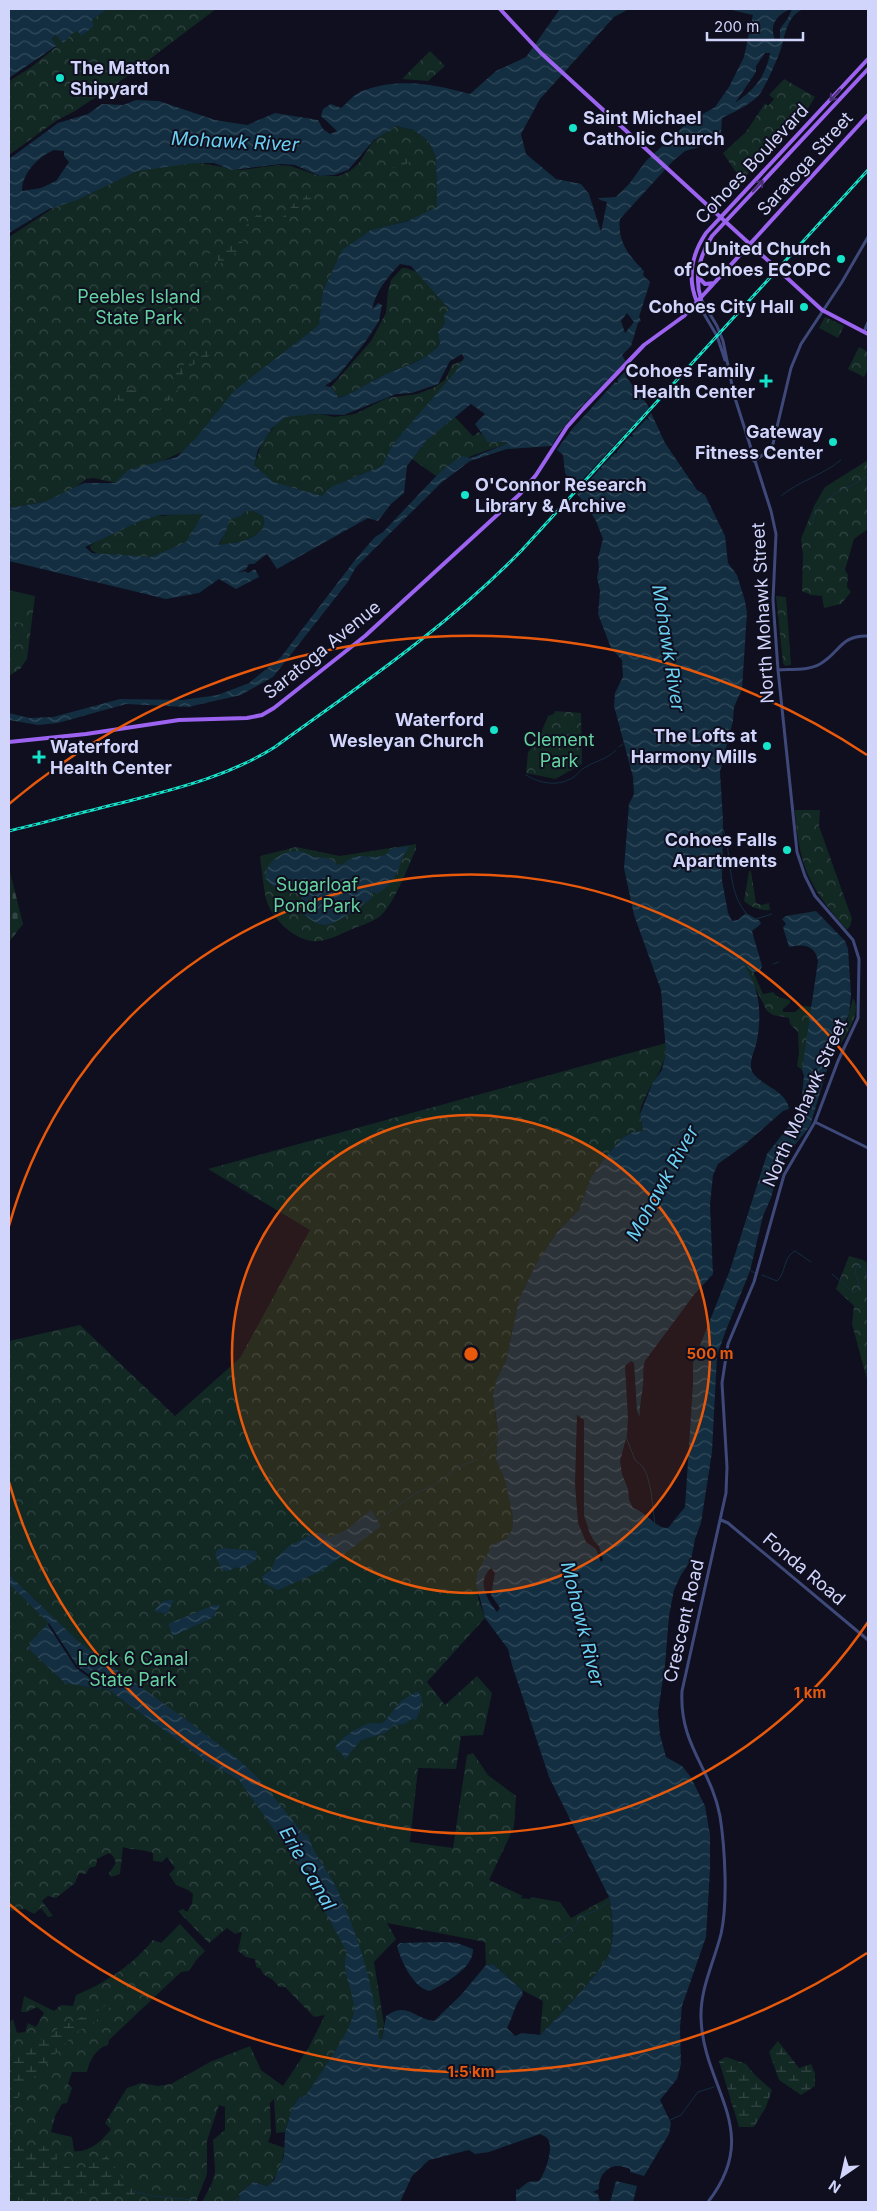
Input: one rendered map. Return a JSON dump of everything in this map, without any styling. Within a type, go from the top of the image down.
[{"type":"main road","points":[[500,9],[533,46],[822,310],[866,333]]},
{"type":"main road","name":"Cohoes Boulevard","points":[[697,302],[692,282],[694,259],[703,238],[720,217],[868,59]]},
{"type":"main road","name":"Cohoes Boulevard","points":[[701,298],[698,277],[700,261],[706,246],[725,221],[868,69]]},
{"type":"main road","name":"Saratoga Street","points":[[520,494],[572,422],[647,342],[678,320],[701,298],[868,115]]},
{"type":"main road","points":[[698,277],[705,284],[716,282]]},
{"type":"main road","name":"Saratoga Avenue","points":[[9,742],[86,734],[179,720],[247,718],[267,712],[366,636],[520,494]]},
{"type":"street","points":[[754,461],[772,448],[791,368],[801,344],[868,237]]},
{"type":"street","points":[[701,298],[717,326],[726,352],[726,363]]},
{"type":"street","points":[[697,302],[717,336],[726,363]]},
{"type":"street","points":[[866,333],[868,322]]},
{"type":"street","name":"North Mohawk Street","points":[[726,363],[734,395],[772,512],[776,530],[773,600],[778,670],[797,852],[805,876],[815,896],[853,940],[858,959],[858,1018],[838,1061],[815,1122],[784,1175],[754,1282],[727,1350],[722,1383],[727,1447]]},
{"type":"street","points":[[778,670],[818,666],[847,639],[854,636],[868,636]]},
{"type":"street","points":[[815,1122],[868,1148]]},
{"type":"street","name":"Crescent Road","points":[[708,2202],[722,2183],[732,2142],[728,2115],[703,2040],[701,2016],[703,1994],[720,1936],[724,1915],[722,1841],[720,1815],[712,1792],[688,1740],[682,1718],[681,1704],[685,1669],[721,1520],[727,1478],[727,1447]]},
{"type":"street","name":"Fonda Road","points":[[721,1520],[731,1526],[868,1640]]},
{"type":"green space","points":[[106,9],[216,9],[126,77],[75,111],[56,121],[9,155],[9,81],[30,68],[56,47],[52,37],[91,27],[92,20]]},
{"type":"green space","points":[[430,51],[445,66],[428,81],[402,79]]},
{"type":"green space","points":[[784,79],[815,97],[803,117],[772,145],[742,181],[723,153],[746,132],[765,103],[768,106],[774,99],[769,95]]},
{"type":"green space","name":"Peebles Island State Park","points":[[396,126],[414,130],[429,142],[436,158],[437,193],[445,213],[385,227],[362,237],[353,244],[320,325],[184,451],[115,483],[94,478],[86,479],[65,496],[52,501],[9,508],[9,237],[73,195],[115,174],[182,160],[241,170],[278,165],[291,166],[319,176],[339,176],[350,171],[359,163],[372,143],[384,132]]},
{"type":"green space","points":[[416,146],[412,163],[408,162],[405,165],[386,170],[408,156]]},
{"type":"green space","points":[[313,188],[315,193],[310,200],[265,232],[282,218],[296,201],[301,201]]},
{"type":"green space","points":[[262,210],[268,213],[243,238],[241,249],[218,265],[218,256],[207,255],[225,246]]},
{"type":"green space","points":[[402,268],[417,272],[423,277],[449,309],[445,323],[438,332],[440,343],[431,355],[378,378],[366,387],[339,398],[331,387],[371,341],[386,313],[391,280]]},
{"type":"green space","points":[[208,279],[208,281],[154,317],[148,316],[166,303],[165,301],[155,306],[155,303],[166,292],[169,294],[167,299],[170,301],[186,289]]},
{"type":"green space","points":[[825,317],[844,326],[838,338],[819,328]]},
{"type":"green space","points":[[859,347],[868,352],[868,369],[864,377],[848,369]]},
{"type":"green space","points":[[209,349],[217,350],[184,370],[182,377],[177,375],[178,391],[167,402],[154,423],[154,417],[174,389],[173,376],[177,369]]},
{"type":"green space","points":[[466,359],[468,360],[391,448],[384,466],[352,478],[324,496],[316,497],[242,476],[256,460],[262,443],[275,425],[286,416],[319,414],[335,417],[355,414],[387,398],[417,394],[433,388],[445,380],[452,365]]},
{"type":"green space","points":[[124,390],[140,390],[139,394],[120,402],[116,398],[110,398]]},
{"type":"green space","points":[[454,416],[473,436],[479,432],[507,441],[507,444],[460,461],[436,476],[412,459],[426,441]]},
{"type":"green space","points":[[868,460],[868,529],[854,539],[845,570],[848,575],[847,587],[851,592],[841,604],[824,608],[822,596],[811,595],[802,591],[803,556],[801,539],[814,506],[825,487]]},
{"type":"green space","points":[[205,509],[183,559],[98,554],[91,550],[90,546],[95,542],[153,514],[163,516]]},
{"type":"green space","points":[[246,511],[253,511],[264,517],[264,525],[261,530],[256,535],[245,540],[218,546],[226,532],[228,519],[241,516]]},
{"type":"green space","points":[[9,590],[35,596],[27,659],[20,669],[9,676]]},
{"type":"green space","points":[[12,592],[27,597],[24,624],[9,620],[9,593]]},
{"type":"green space","points":[[776,596],[786,597],[791,665],[785,666],[783,663]]},
{"type":"green space","name":"Clement Park","points":[[555,711],[581,713],[582,764],[555,779],[526,773],[528,752],[538,740],[548,716],[554,714]]},
{"type":"green space","points":[[542,744],[552,745],[563,755],[566,773],[557,778],[535,771],[533,768]]},
{"type":"green space","points":[[795,810],[820,810],[819,826],[852,919],[847,930],[823,901],[808,875],[799,847]]},
{"type":"green space","name":"Sugarloaf Pond Park","points":[[416,844],[416,849],[400,885],[384,912],[372,921],[334,937],[311,941],[295,935],[275,916],[267,902],[260,856],[296,847],[340,856]]},
{"type":"green space","points":[[9,868],[23,924],[9,942]]},
{"type":"green space","points":[[749,871],[751,871],[756,903],[762,905],[769,903],[770,910],[756,908],[744,901]]},
{"type":"green space","points":[[742,962],[752,969],[763,994],[773,992],[778,997],[790,1000],[790,1003],[783,1009],[783,1012],[795,1012],[802,1006],[813,1007],[802,1070],[797,1066],[799,1053],[798,1032],[790,1024],[789,1018],[773,1015],[767,1011]]},
{"type":"green space","points":[[853,998],[856,1009],[853,1021],[841,1044],[835,1043],[847,1021]]},
{"type":"green space","name":"Lock 6 Canal State Park","points":[[666,1043],[664,1062],[640,1112],[643,1131],[633,1132],[622,1138],[603,1160],[591,1177],[579,1210],[558,1231],[537,1262],[519,1299],[506,1361],[497,1378],[495,1414],[498,1431],[496,1460],[505,1480],[513,1518],[512,1530],[506,1539],[493,1544],[478,1598],[485,1618],[427,1682],[445,1705],[477,1676],[492,1693],[483,1735],[461,1736],[456,1769],[418,1768],[410,1842],[453,1848],[467,1755],[473,1753],[488,1775],[516,1796],[514,1827],[489,1880],[523,1896],[520,1898],[530,1899],[531,1897],[560,1902],[571,1918],[609,1897],[613,1931],[612,1944],[606,1959],[579,1994],[540,2035],[543,2001],[522,1990],[493,1964],[486,1965],[485,1942],[387,1923],[396,1939],[374,1962],[384,2024],[382,2039],[304,2098],[300,2096],[292,2108],[285,2132],[276,2133],[274,2099],[270,2103],[271,2134],[268,2142],[285,2148],[280,2169],[269,2186],[253,2182],[239,2194],[240,2202],[202,2202],[212,2183],[215,2172],[213,2140],[225,2130],[225,2107],[219,2105],[207,2141],[207,2174],[196,2202],[9,2202],[9,2023],[13,2019],[17,2033],[25,2032],[28,2023],[36,2027],[44,2013],[37,2007],[27,2012],[21,2012],[24,1996],[54,2011],[61,2005],[73,2006],[76,1995],[97,1985],[128,1965],[153,1940],[161,1943],[180,1924],[205,1951],[189,1971],[181,1972],[109,2040],[108,2045],[97,2052],[91,2059],[87,2072],[72,2072],[68,2084],[72,2088],[67,2103],[62,2104],[55,2116],[51,2132],[72,2137],[74,2151],[90,2148],[108,2133],[111,2129],[105,2123],[127,2088],[141,2083],[158,2086],[171,2084],[210,2062],[250,2046],[261,2070],[283,2086],[309,2047],[325,2015],[314,2017],[285,1987],[279,1987],[273,1980],[263,1974],[261,1969],[256,1967],[255,1959],[246,1957],[238,1951],[242,1932],[235,1934],[227,1928],[209,1943],[178,1911],[183,1909],[187,1912],[192,1904],[193,1894],[176,1885],[169,1874],[175,1868],[167,1857],[162,1862],[153,1861],[153,1853],[123,1847],[120,1874],[111,1877],[109,1873],[116,1863],[113,1856],[109,1853],[97,1859],[96,1866],[89,1868],[86,1874],[79,1873],[75,1883],[56,1898],[48,1896],[42,1901],[53,1916],[48,1917],[41,1908],[34,1914],[25,1909],[9,1911],[9,1341],[80,1325],[175,1416],[240,1358],[310,1230],[208,1169]]},
{"type":"green space","points":[[849,1256],[868,1263],[868,1383],[852,1324],[854,1306],[836,1289]]},
{"type":"green space","points":[[116,2001],[91,2026],[79,2030],[37,2073],[13,2104],[10,2109],[14,2140],[12,2144],[16,2146],[38,2145],[56,2149],[57,2160],[74,2170],[82,2169],[107,2156],[123,2179],[137,2187],[134,2196],[113,2193],[106,2195],[79,2193],[48,2199],[46,2202],[36,2202],[34,2199],[28,2198],[9,2202],[9,2064],[58,2028]]},
{"type":"green space","points":[[778,2041],[799,2068],[811,2064],[815,2073],[815,2086],[801,2095],[779,2080],[769,2052]]},
{"type":"green space","points":[[726,2057],[746,2064],[772,2090],[766,2107],[754,2127],[739,2127],[719,2061]]},
{"type":"water","points":[[9,9],[107,9],[92,20],[94,26],[81,36],[78,31],[73,33],[63,43],[56,35],[52,38],[56,46],[9,78]]},
{"type":"water","points":[[560,9],[629,9],[614,17],[540,99],[521,134],[526,154],[556,179],[581,184],[589,194],[601,232],[607,202],[598,198],[616,197],[629,184],[646,161],[687,123],[715,107],[729,87],[744,57],[753,15],[727,9],[791,9],[781,14],[773,26],[776,42],[780,39],[780,29],[792,9],[803,9],[788,24],[781,49],[765,86],[759,95],[747,105],[722,118],[721,133],[699,147],[685,151],[673,161],[620,219],[623,242],[634,260],[644,271],[643,275],[650,282],[639,317],[641,321],[638,323],[631,346],[622,355],[628,365],[626,377],[647,404],[665,443],[697,490],[705,495],[725,536],[728,563],[737,575],[745,601],[747,613],[742,689],[734,707],[733,721],[720,772],[723,820],[722,880],[728,913],[732,921],[738,920],[746,913],[760,921],[761,924],[752,931],[762,966],[760,971],[753,972],[743,963],[753,982],[759,1010],[757,1041],[751,1068],[753,1074],[783,1096],[789,1109],[783,1111],[743,1146],[718,1164],[713,1175],[710,1205],[713,1274],[693,1296],[645,1361],[640,1417],[637,1411],[634,1363],[631,1361],[625,1366],[628,1418],[627,1435],[620,1461],[622,1474],[633,1508],[663,1527],[668,1528],[685,1507],[693,1363],[730,1270],[767,1154],[800,1112],[804,1076],[802,1070],[818,961],[811,948],[803,946],[789,947],[783,927],[786,924],[782,919],[786,916],[816,911],[845,941],[848,949],[851,995],[849,1014],[834,1042],[810,1126],[782,1161],[771,1198],[763,1216],[750,1271],[717,1356],[712,1452],[701,1523],[695,1539],[691,1560],[674,1590],[669,1616],[665,1665],[658,1712],[660,1735],[666,1757],[682,1766],[690,1776],[705,1806],[710,1835],[710,1869],[706,1937],[682,2006],[680,2028],[681,2064],[677,2079],[660,2100],[671,2123],[669,2134],[644,2176],[630,2172],[630,2169],[620,2166],[606,2170],[601,2177],[599,2189],[593,2192],[598,2194],[600,2202],[516,2202],[516,2189],[518,2190],[528,2182],[539,2181],[544,2172],[550,2147],[546,2137],[540,2134],[489,2152],[475,2154],[469,2150],[429,2160],[412,2176],[400,2202],[240,2202],[239,2194],[253,2182],[268,2186],[274,2180],[284,2156],[285,2132],[292,2108],[300,2096],[304,2098],[349,2027],[354,2008],[345,1966],[347,1952],[301,1868],[239,1780],[206,1761],[105,1687],[100,1689],[65,1683],[28,1648],[31,1645],[29,1643],[49,1623],[9,1584],[9,1575],[80,1643],[240,1761],[257,1777],[302,1832],[308,1835],[313,1849],[337,1889],[359,1944],[377,2019],[379,2039],[382,2039],[386,2016],[400,2010],[406,2010],[427,2020],[434,2021],[461,1995],[486,1965],[493,1964],[522,1990],[523,1995],[507,2028],[515,2036],[522,2033],[540,2035],[579,1994],[606,1959],[612,1944],[611,1910],[609,1897],[549,1777],[508,1649],[485,1618],[476,1583],[477,1573],[493,1544],[506,1539],[512,1530],[513,1518],[505,1480],[496,1460],[498,1431],[493,1395],[497,1378],[506,1361],[519,1299],[537,1262],[558,1231],[579,1210],[591,1177],[603,1160],[622,1138],[633,1132],[643,1131],[640,1114],[653,1082],[662,1070],[666,1052],[661,990],[634,915],[624,868],[629,804],[634,794],[633,777],[614,706],[615,693],[623,677],[622,660],[611,648],[598,614],[600,591],[597,577],[599,569],[598,558],[603,539],[596,521],[584,502],[570,487],[570,480],[565,473],[563,455],[552,446],[507,449],[470,461],[441,483],[356,567],[347,583],[273,677],[241,695],[188,707],[126,704],[58,723],[38,725],[9,720],[9,713],[29,718],[53,717],[120,699],[182,700],[218,695],[249,683],[281,657],[355,560],[375,537],[383,532],[441,471],[461,456],[471,458],[507,442],[488,442],[475,424],[485,414],[471,404],[426,441],[407,466],[404,493],[391,504],[378,521],[368,518],[277,569],[267,554],[237,573],[245,571],[248,573],[255,569],[259,577],[236,589],[219,579],[199,593],[166,599],[9,561],[9,508],[44,502],[84,483],[115,483],[128,470],[177,457],[196,438],[235,390],[319,325],[323,291],[342,250],[371,230],[408,221],[437,207],[436,158],[429,142],[414,130],[396,126],[374,140],[348,170],[334,175],[320,176],[295,165],[281,164],[232,170],[214,163],[195,163],[137,171],[77,200],[49,209],[9,233],[9,159],[58,123],[88,114],[102,104],[123,105],[136,100],[159,101],[215,120],[247,125],[275,113],[318,120],[323,129],[330,134],[337,131],[321,116],[323,109],[331,104],[341,108],[359,92],[389,84],[403,83],[443,87],[470,94],[496,71],[526,57]],"holes":[[[765,53],[770,53],[768,63],[758,83],[735,103],[756,72],[756,66]],[[54,150],[64,151],[64,156],[69,162],[56,181],[41,188],[22,191],[28,172],[42,157]],[[400,264],[411,266],[449,309],[444,315],[445,323],[438,332],[440,344],[420,360],[380,377],[339,398],[331,387],[325,386],[337,377],[366,341],[379,321],[382,305],[378,303],[372,310],[379,291]],[[627,313],[634,322],[625,333],[621,321]],[[462,354],[464,358],[456,371],[393,444],[382,466],[331,487],[322,496],[273,482],[254,465],[258,450],[272,428],[286,417],[316,414],[344,415],[396,394],[412,393],[438,384],[450,361]],[[246,511],[253,511],[264,517],[262,529],[256,535],[240,542],[218,545],[226,532],[229,520],[241,516]],[[203,514],[186,542],[152,557],[92,553],[85,547],[138,522],[160,515]],[[577,1415],[584,1420],[584,1515],[590,1534],[599,1546],[603,1560],[601,1562],[596,1549],[586,1542],[578,1523],[575,1484]],[[491,1568],[495,1573],[491,1595],[500,1608],[497,1612],[487,1596],[484,1579]]]},
{"type":"water","points":[[409,846],[394,878],[387,887],[376,894],[374,892],[371,894],[371,899],[331,924],[323,925],[317,923],[305,915],[301,901],[305,882],[298,880],[288,887],[275,888],[265,878],[268,866],[276,858],[287,852],[301,851],[314,857],[333,860],[336,864],[342,865],[355,857],[381,856],[387,854],[390,849]]},
{"type":"water","points":[[371,1510],[381,1526],[323,1570],[278,1590],[264,1583],[262,1576],[271,1570],[276,1558],[289,1546],[313,1534],[321,1533],[331,1537],[348,1529]]},
{"type":"water","points":[[223,1548],[257,1551],[256,1560],[242,1569],[237,1567],[228,1571],[222,1570],[215,1555],[217,1550]]},
{"type":"water","points":[[174,1600],[167,1614],[154,1611],[162,1602]]},
{"type":"water","points":[[214,1605],[220,1605],[212,1618],[173,1636],[168,1624]]},
{"type":"water","points":[[417,1691],[422,1697],[420,1711],[416,1720],[411,1719],[405,1724],[393,1725],[385,1733],[361,1740],[344,1759],[343,1755],[335,1748],[341,1740],[356,1729],[367,1724],[384,1722],[401,1701]]},
{"type":"water","points":[[400,1943],[457,1943],[473,1949],[472,1956],[464,1969],[458,1974],[430,1991],[424,1989],[409,1973],[397,1946]]},
{"type":"water","points":[[616,2181],[637,2186],[633,2202],[610,2202]]},
{"type":"pier","points":[[627,360],[631,365],[617,380],[619,383],[615,382],[573,428],[555,452],[550,449],[560,432],[579,409]]},
{"type":"pier","points":[[651,406],[653,411],[648,417],[649,420],[646,419],[632,434],[633,437],[630,436],[617,453],[601,467],[602,470],[600,469],[575,496],[572,492],[581,481]]},
{"type":"pier","points":[[49,1623],[78,1667],[102,1684],[101,1686],[76,1668],[48,1625]]},
{"type":"waterway","points":[[781,496],[841,460]]},
{"type":"waterway","points":[[847,488],[868,476]]},
{"type":"waterway","points":[[812,525],[813,519],[823,503],[844,489]]},
{"type":"waterway","points":[[619,747],[623,744]]},
{"type":"waterway","points":[[526,775],[538,781],[562,782],[574,777],[584,768],[609,756],[616,750]]},
{"type":"waterway","points":[[723,829],[735,894],[746,913]]},
{"type":"waterway","points":[[756,919],[772,914]]},
{"type":"waterway","points":[[773,964],[779,962]]},
{"type":"waterway","points":[[762,1275],[777,1281],[782,1274],[788,1257],[795,1251],[811,1262]]},
{"type":"waterway","points":[[832,1274],[854,1293],[860,1287],[855,1272],[857,1266],[861,1265],[868,1277]]},
{"type":"waterway","points":[[751,1271],[755,1273]]},
{"type":"waterway","points":[[481,1457],[498,1437]]},
{"type":"waterway","points":[[626,1437],[635,1460],[643,1467],[647,1475],[655,1525]]},
{"type":"waterway","points":[[378,1520],[416,1493],[433,1486],[458,1467],[476,1460]]},
{"type":"waterway","points":[[556,1943],[568,1935],[584,1915],[596,1911],[610,1900]]},
{"type":"waterway","points":[[668,2121],[681,2115],[698,2092],[714,2087]]},
{"type":"waterway","points":[[133,2191],[153,2196],[193,2200]]},
{"type":"waterway","points":[[230,2202],[241,2198]]},
{"type":"railway","points":[[9,831],[181,787],[238,766],[275,747],[403,654],[494,578],[522,550],[868,170]]},
{"type":"place","name":"The Matton Shipyard","points":[[60,78]]},
{"type":"place","name":"Saint Michael Catholic Church","points":[[573,128]]},
{"type":"place","name":"United Church of Cohoes ECOPC","points":[[841,259]]},
{"type":"place","name":"Cohoes City Hall","points":[[804,307]]},
{"type":"place","name":"Cohoes Family Health Center","points":[[766,381]]},
{"type":"place","name":"Gateway Fitness Center","points":[[833,442]]},
{"type":"place","name":"O'Connor Research Library & Archive","points":[[465,495]]},
{"type":"place","name":"Waterford Wesleyan Church","points":[[494,730]]},
{"type":"place","name":"The Lofts at Harmony Mills","points":[[767,746]]},
{"type":"place","name":"Waterford Health Center","points":[[39,757]]},
{"type":"place","name":"Cohoes Falls Apartments","points":[[787,850]]},
{"type":"water label","name":"Mohawk River","points":[[235,141]]},
{"type":"water label","name":"Mohawk River","points":[[669,648]]},
{"type":"water label","name":"Mohawk River","points":[[662,1183]]},
{"type":"water label","name":"Mohawk River","points":[[583,1624]]},
{"type":"water label","name":"Erie Canal","points":[[308,1868]]}]
